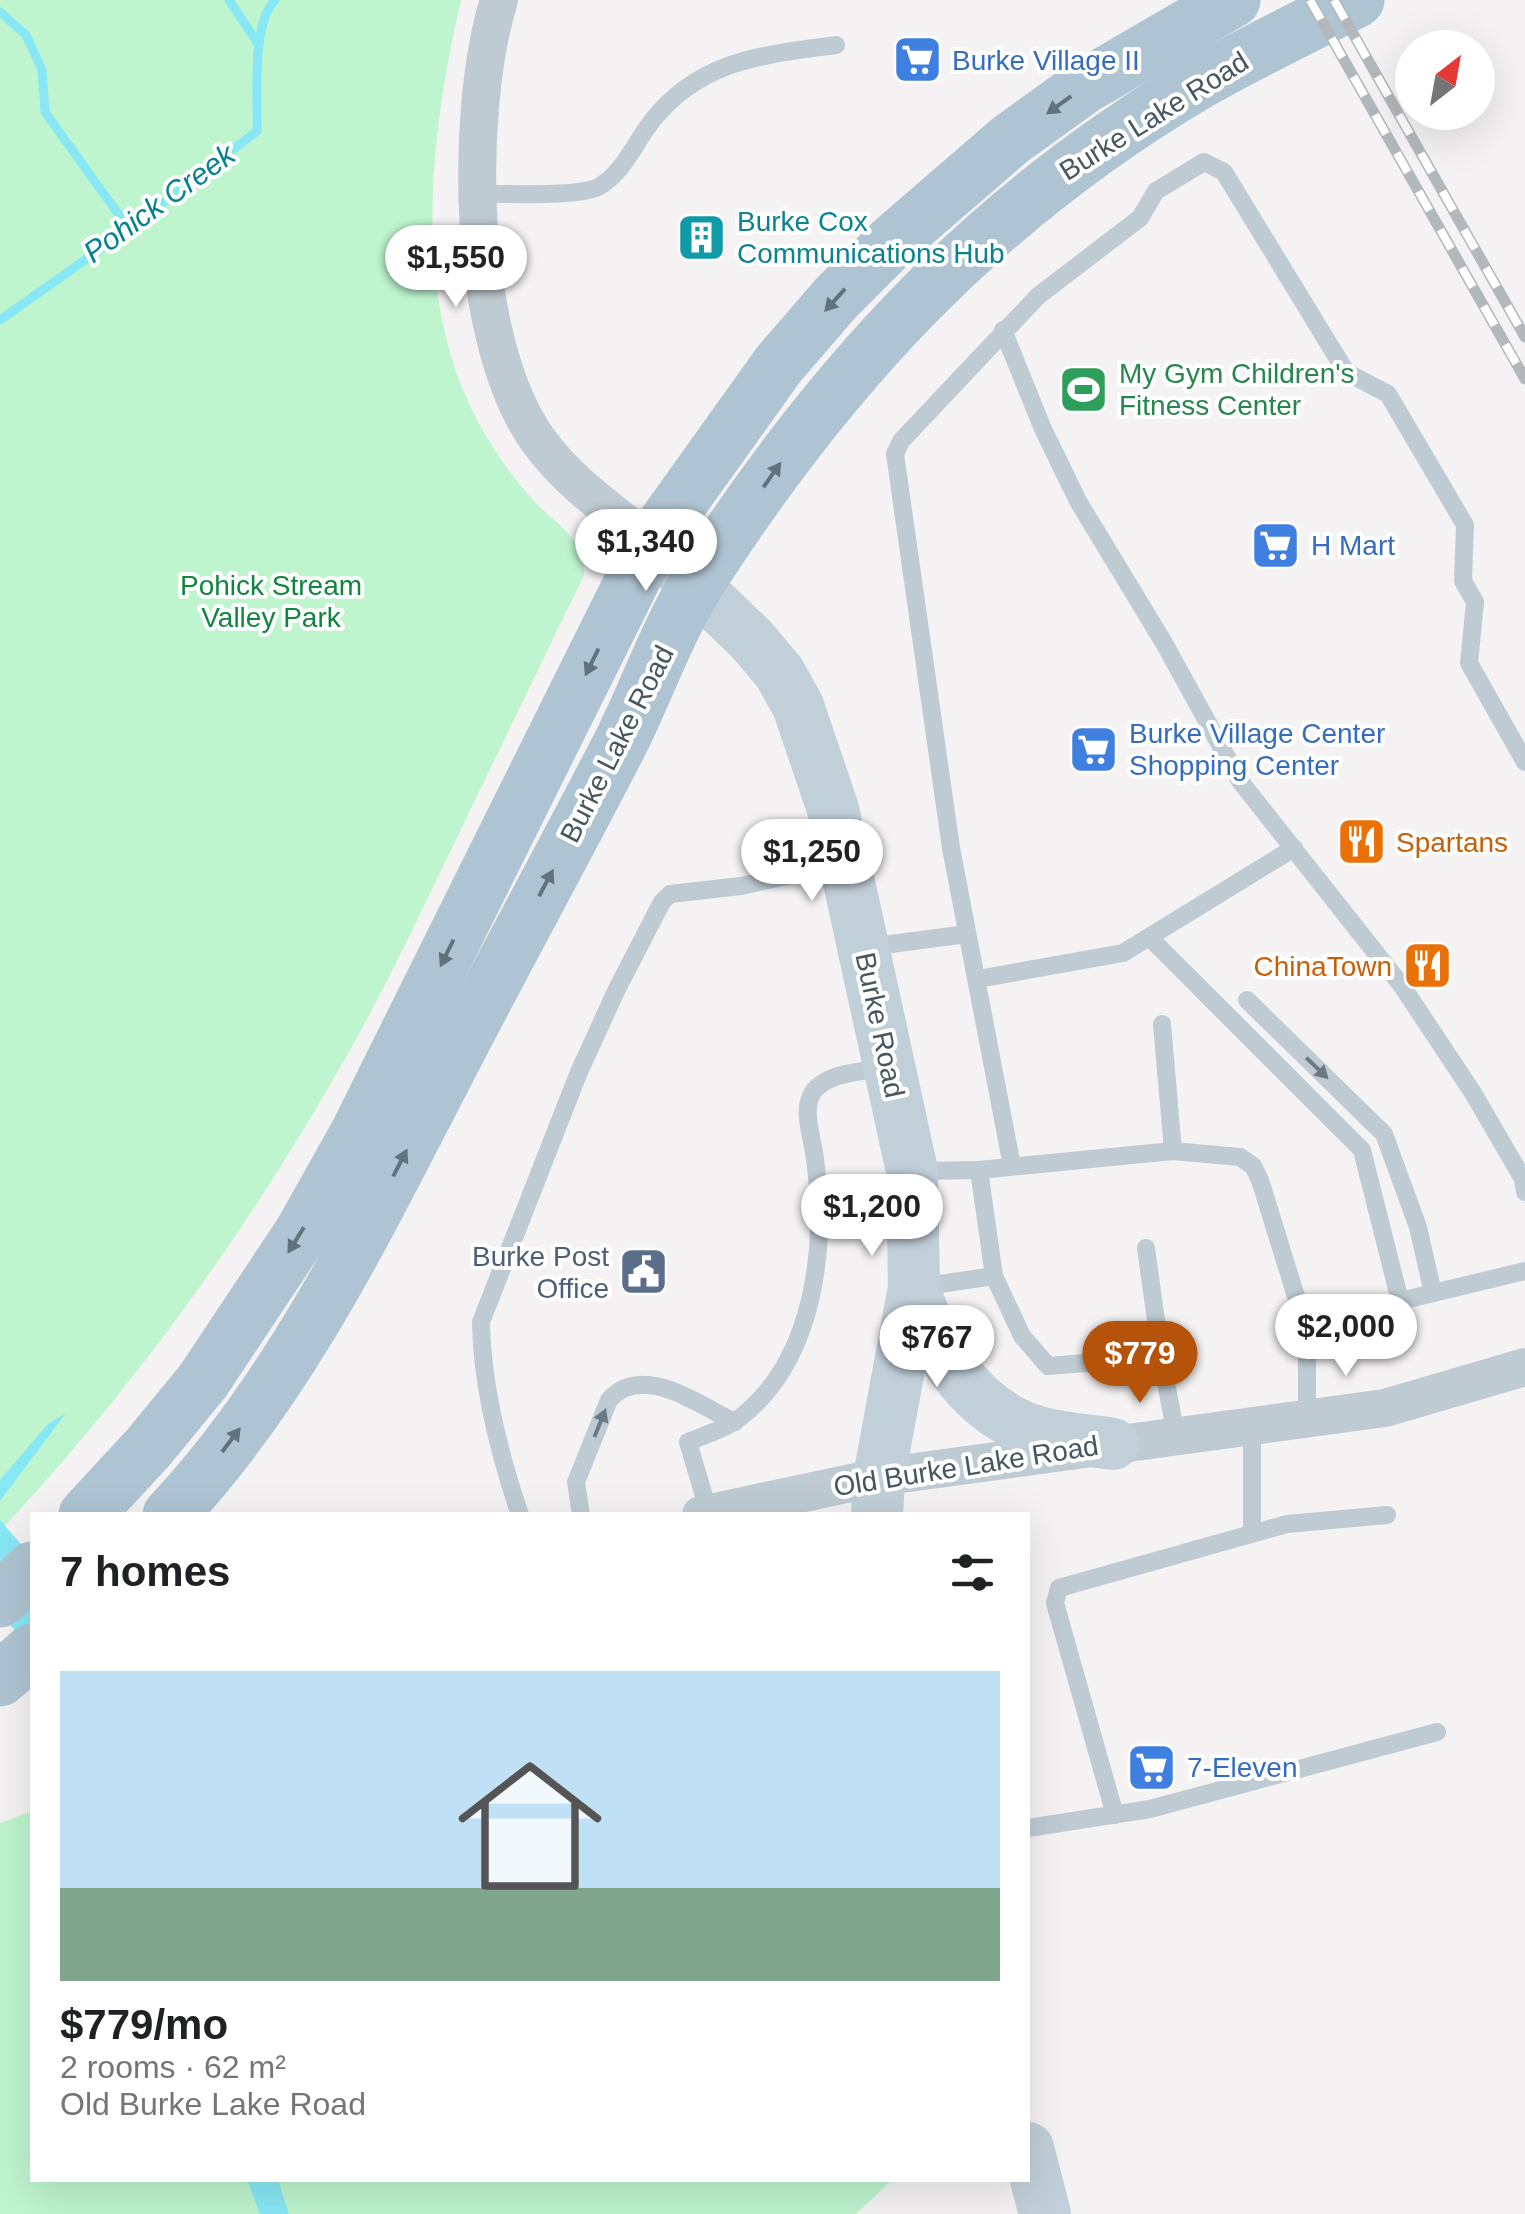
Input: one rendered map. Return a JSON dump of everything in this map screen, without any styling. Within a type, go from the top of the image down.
[{"type":"main road","name":"Burke Lake Road","points":[[89,1512],[203,1380],[302,1232],[357,1134],[651,543],[780,364],[836,298],[892,242],[1010,140],[1085,86],[1233,0]]},
{"type":"main road","name":"Burke Lake Road","points":[[172,1512],[232,1440],[332,1290],[622,738],[696,584],[824,403],[937,280],[1056,178],[1199,82],[1357,0]]},
{"type":"main road","points":[[0,1600],[30,1571]]},
{"type":"street","name":"Burke Road","points":[[499,0],[482,86],[477,146],[492,326],[502,367],[537,439],[568,476],[696,584],[752,639],[778,672],[798,706],[833,809],[912,1171],[914,1288],[878,1496]]},
{"type":"street","points":[[914,1288],[925,1324],[974,1395],[1024,1428],[1113,1444]]},
{"type":"street","name":"Old Burke Lake Road","points":[[724,1512],[878,1496],[1113,1444],[1384,1408],[1525,1367]]},
{"type":"street","points":[[1030,2156],[1045,2214]]},
{"type":"lane","points":[[478,194],[598,188],[616,172],[652,120],[680,92],[712,71],[746,58],[836,45]]},
{"type":"lane","points":[[1012,1166],[946,816],[894,466],[900,442],[1038,296],[1140,218],[1156,191],[1204,162],[1224,172],[1346,372],[1388,394],[1464,526],[1464,581],[1475,602],[1469,663],[1525,762]]},
{"type":"lane","points":[[1004,330],[1078,501],[1164,643],[1240,781],[1402,986],[1473,1093],[1524,1183]]},
{"type":"lane","points":[[978,979],[1123,953],[1294,848]]},
{"type":"lane","points":[[519,1512],[500,1456],[481,1346],[481,1322],[579,1072],[616,989],[662,902],[670,894],[740,886],[845,863]]},
{"type":"lane","points":[[864,947],[967,934]]},
{"type":"lane","points":[[1149,936],[1362,1150],[1400,1301]]},
{"type":"lane","points":[[1247,1000],[1384,1134],[1418,1227],[1433,1293]]},
{"type":"lane","points":[[1162,1024],[1173,1151]]},
{"type":"lane","points":[[705,1512],[688,1442],[735,1422],[761,1400],[779,1374],[805,1318],[819,1256],[816,1160],[808,1116],[810,1095],[822,1082],[890,1067]]},
{"type":"lane","points":[[912,1171],[978,1170],[1173,1151],[1240,1156],[1253,1166],[1308,1332],[1307,1418]]},
{"type":"lane","points":[[978,1170],[994,1276],[1022,1336],[1048,1366],[1161,1357]]},
{"type":"lane","points":[[1146,1248],[1176,1435]]},
{"type":"lane","points":[[1308,1332],[1342,1316],[1525,1271]]},
{"type":"lane","points":[[914,1288],[994,1276]]},
{"type":"lane","points":[[581,1512],[576,1482],[609,1400],[617,1390],[632,1382],[660,1387],[735,1422]]},
{"type":"lane","points":[[1252,1424],[1252,1534]]},
{"type":"lane","points":[[1115,1815],[1054,1603],[1059,1588],[1287,1524],[1387,1515]]},
{"type":"lane","points":[[1030,1828],[1150,1809],[1437,1732]]},
{"type":"green space","name":"Pohick Stream Valley Park","points":[[0,0],[461,0],[434,164],[432,221],[445,332],[461,384],[485,434],[521,486],[573,540],[582,557],[584,575],[389,977],[274,1178],[145,1361],[0,1531]]},
{"type":"green space","points":[[30,1812],[30,2182],[890,2182],[856,2214],[0,2214],[0,1823]]},
{"type":"water","points":[[66,1413],[0,1501],[0,1480],[48,1424]]},
{"type":"water","points":[[0,1520],[30,1555],[30,1648],[0,1613]]},
{"type":"water","points":[[248,2182],[279,2182],[289,2214],[260,2214]]},
{"type":"waterway","points":[[229,0],[259,45]]},
{"type":"waterway","name":"Pohick Creek","points":[[0,320],[129,229],[257,131],[259,43],[267,11],[275,0]]},
{"type":"waterway","points":[[0,12],[26,35],[42,70],[45,112],[129,229]]},
{"type":"railway","points":[[1310,0],[1525,379]]},
{"type":"railway","points":[[1334,0],[1525,337]]},
{"type":"place","name":"Burke Village II","points":[[917,60]]},
{"type":"place","name":"Burke Cox Communications Hub","points":[[702,237]]},
{"type":"place","name":"My Gym Children's Fitness Center","points":[[1084,389]]},
{"type":"place","name":"H Mart","points":[[1276,545]]},
{"type":"place","name":"Burke Village Center Shopping Center","points":[[1094,749]]},
{"type":"place","name":"Spartans","points":[[1361,842]]},
{"type":"place","name":"ChinaTown","points":[[1427,966]]},
{"type":"place","name":"Burke Post Office","points":[[644,1272]]},
{"type":"place","name":"7-Eleven","points":[[1152,1767]]}]
